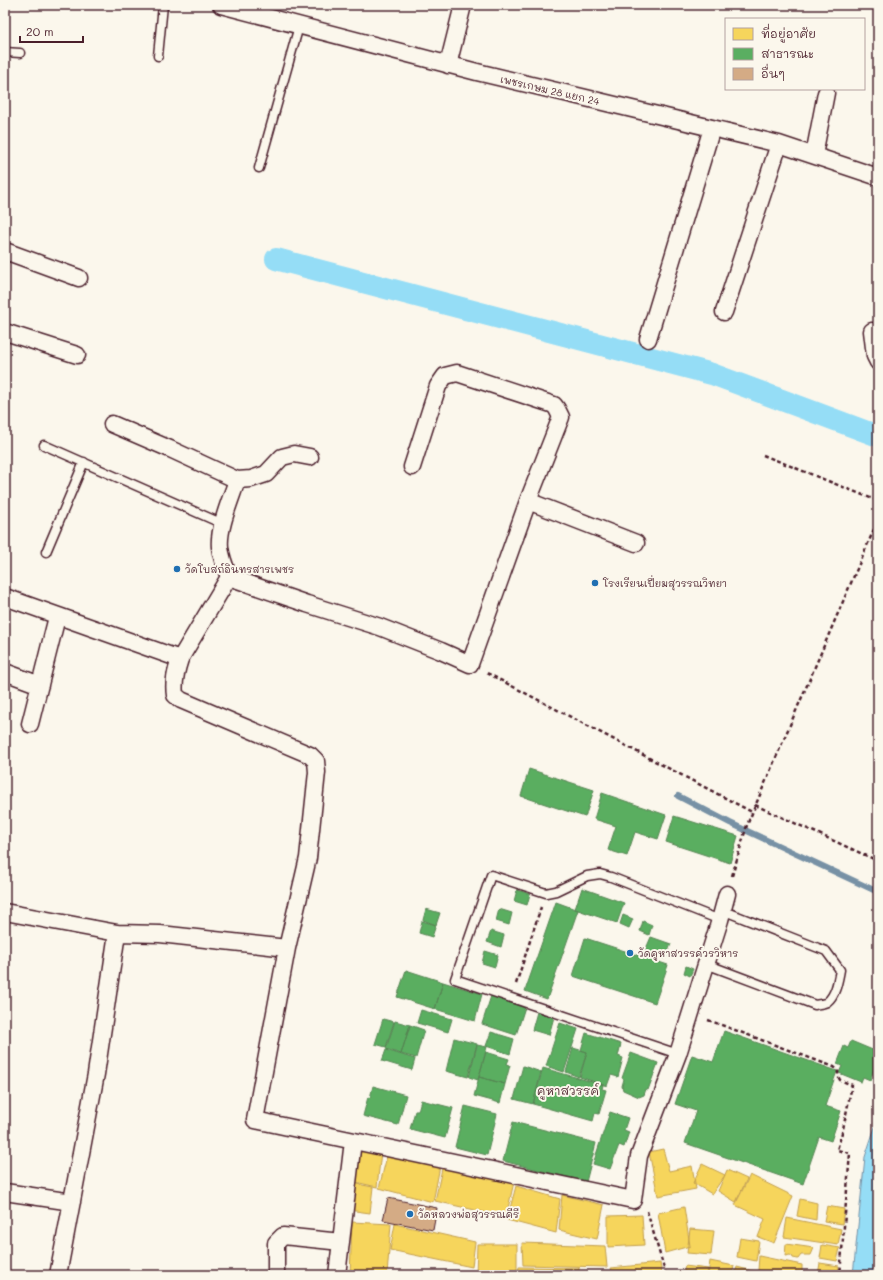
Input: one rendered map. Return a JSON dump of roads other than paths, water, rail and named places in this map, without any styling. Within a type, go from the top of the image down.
[{"type":"street","name":"เพชรเกษม 28 แยก 24","points":[[221,5],[448,65],[779,144],[878,176]]},
{"type":"street","points":[[448,65],[463,5]]},
{"type":"street","points":[[814,156],[826,93]]},
{"type":"street","points":[[648,339],[712,128]]},
{"type":"street","points":[[724,312],[779,144]]},
{"type":"street","points":[[5,252],[79,278]]},
{"type":"street","points":[[872,331],[875,356],[878,362]]},
{"type":"street","points":[[5,332],[77,355]]},
{"type":"street","points":[[228,577],[380,627],[470,664],[528,501],[561,417],[554,405],[457,373],[445,376],[438,386],[412,467]]},
{"type":"street","points":[[112,424],[237,480],[251,479],[266,474],[282,457],[294,454],[310,457]]},
{"type":"street","points":[[237,480],[223,524],[220,546],[228,577],[180,659],[175,672],[175,695],[181,700],[310,755],[316,761],[317,772],[308,858],[287,948],[255,1120],[632,1200],[639,1156],[678,1054],[727,894]]},
{"type":"street","points":[[528,501],[636,543]]},
{"type":"street","points":[[5,597],[180,659]]},
{"type":"street","points":[[30,724],[57,616]]},
{"type":"street","points":[[5,672],[40,685]]},
{"type":"street","points":[[5,912],[117,933],[160,934],[287,948]]},
{"type":"street","points":[[58,1275],[96,1074],[117,933]]},
{"type":"street","points":[[337,1275],[354,1140]]},
{"type":"street","points":[[5,1192],[72,1202]]},
{"type":"street","points":[[276,1275],[276,1243],[283,1236],[341,1242]]},
{"type":"lane","points":[[158,56],[163,5]]},
{"type":"lane","points":[[259,168],[299,26]]},
{"type":"lane","points":[[5,52],[20,54]]},
{"type":"lane","points":[[44,445],[223,524]]},
{"type":"lane","points":[[46,552],[84,462]]},
{"type":"lane","points":[[678,1054],[455,979],[490,875],[546,893],[556,891],[587,876],[600,874],[826,951],[840,970],[838,982],[833,994],[826,1002],[814,1005],[706,964]]},
{"type":"water","points":[[878,1118],[878,1275],[853,1275],[865,1157]]},
{"type":"waterway","points":[[276,259],[712,374],[878,436]]},
{"type":"waterway","points":[[678,796],[730,823],[878,892]]},
{"type":"place","name":"วัดโบสถ์อินทรสารเพชร","points":[[177,569]]},
{"type":"place","name":"โรงเรียนเปี่ยมสุวรรณวิทยา","points":[[595,583]]},
{"type":"place","name":"วัดคูหาสวรรค์วรวิหาร","points":[[630,953]]},
{"type":"place","name":"วัดหลวงพ่อสุวรรณคีรี","points":[[410,1214]]},
{"type":"district","name":"คูหาสวรรค์","points":[[568,1091]]}]
